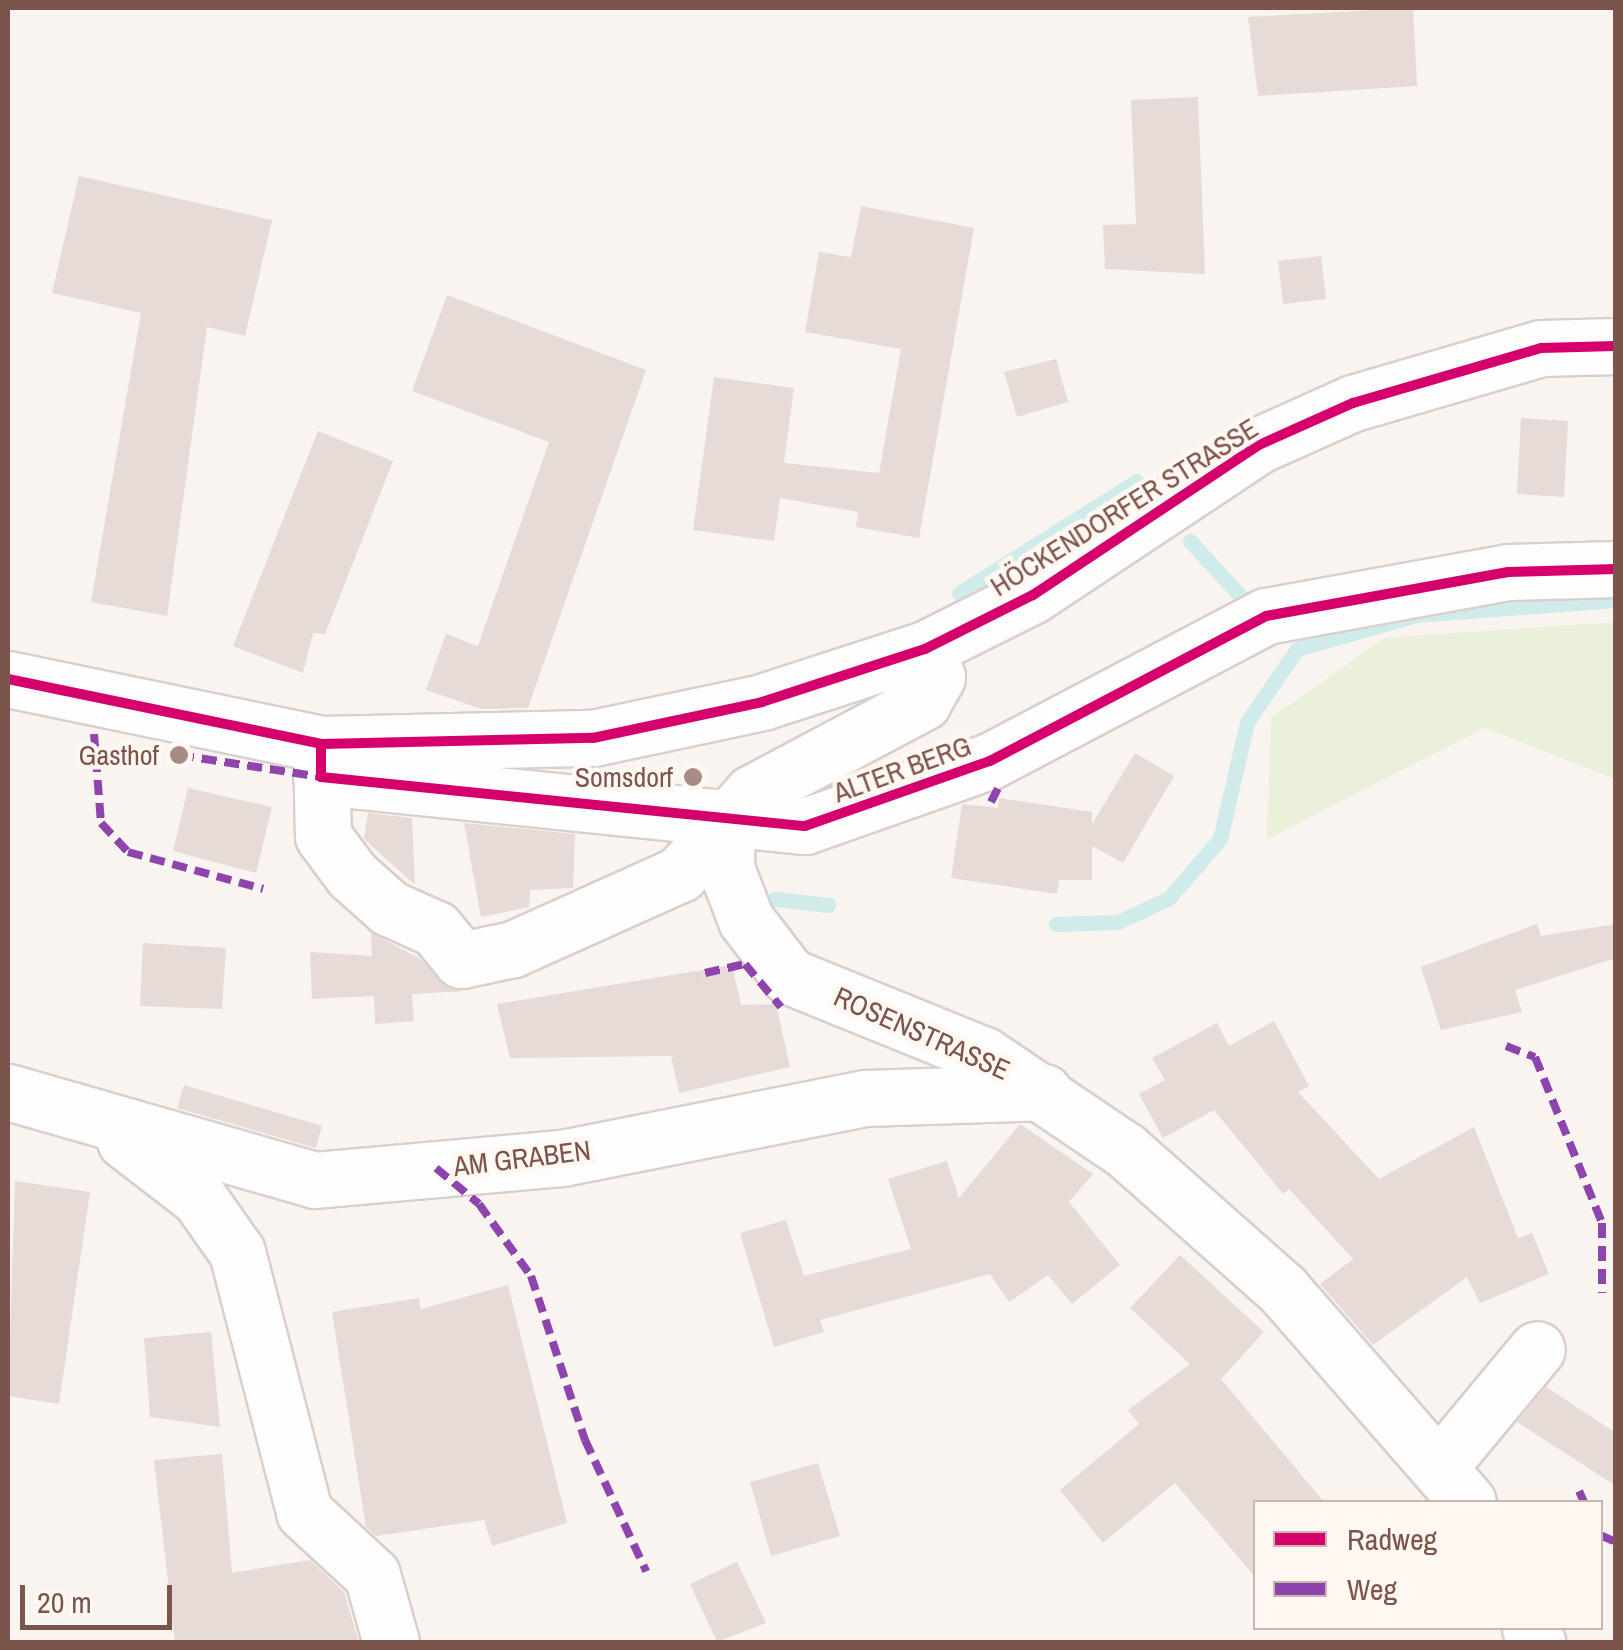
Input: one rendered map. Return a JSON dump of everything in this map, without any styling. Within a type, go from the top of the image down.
[{"type":"street","name":"HÖCKENDORFER STRASSE","points":[[8,678],[321,760],[593,738],[762,702],[925,649],[1033,596],[1259,444],[1337,410],[1542,348],[1616,346]]},
{"type":"street","name":"ALTER BERG","points":[[321,760],[727,820],[806,826],[929,788],[1266,616],[1508,572],[1616,570]]},
{"type":"street","points":[[321,760],[323,836],[352,875],[389,908],[436,929],[461,960],[635,899],[680,874],[727,820],[789,770],[922,702],[937,677],[925,649]]},
{"type":"street","name":"ROSENSTRASSE","points":[[727,820],[726,868],[746,920],[789,976],[984,1055],[1044,1092],[1158,1176],[1283,1290],[1454,1485]]},
{"type":"street","name":"AM GRABEN","points":[[8,1092],[315,1180],[562,1158],[866,1098],[1044,1092]]},
{"type":"street","points":[[94,1117],[199,1198],[237,1252],[304,1512],[372,1575],[391,1642]]},
{"type":"street","points":[[1454,1485],[1537,1349]]},
{"type":"green space","points":[[1615,622],[1615,779],[1485,728],[1267,839],[1271,718],[1384,638]]},
{"type":"building","points":[[1413,8],[1417,86],[1258,96],[1248,17]]},
{"type":"building","points":[[1198,97],[1205,274],[1105,269],[1103,225],[1136,224],[1131,100]]},
{"type":"building","points":[[79,176],[272,220],[245,336],[207,327],[167,616],[91,602],[141,313],[52,293]]},
{"type":"building","points":[[861,206],[974,228],[919,538],[856,527],[858,512],[780,498],[774,541],[693,530],[714,377],[794,388],[784,463],[879,473],[901,349],[805,332],[819,252],[851,257]]},
{"type":"building","points":[[1321,256],[1326,299],[1283,304],[1278,261]]},
{"type":"building","points":[[447,295],[646,370],[528,708],[482,709],[426,690],[446,634],[478,646],[549,442],[412,391]]},
{"type":"building","points":[[1056,359],[1068,402],[1017,417],[1004,372]]},
{"type":"building","points":[[1521,418],[1568,421],[1564,497],[1517,494]]},
{"type":"building","points":[[318,431],[393,461],[325,634],[313,633],[303,673],[233,646]]},
{"type":"building","points":[[1135,753],[1174,776],[1123,863],[1092,846],[1092,880],[1059,880],[1057,894],[951,878],[962,804],[998,808],[999,798],[1092,812],[1092,824]]},
{"type":"building","points":[[188,788],[272,807],[256,873],[173,851]]},
{"type":"building","points":[[368,813],[412,818],[415,885],[364,839]]},
{"type":"building","points":[[464,823],[575,834],[573,888],[530,890],[529,907],[481,917]]},
{"type":"building","points":[[1537,924],[1541,936],[1616,924],[1616,958],[1515,990],[1522,1012],[1441,1030],[1421,967]]},
{"type":"building","points":[[371,933],[419,958],[450,989],[465,991],[412,994],[414,1021],[375,1024],[374,996],[312,999],[310,952],[372,956]]},
{"type":"building","points":[[143,943],[226,948],[222,1009],[140,1006]]},
{"type":"building","points":[[732,965],[741,1005],[776,1004],[790,1067],[679,1093],[671,1056],[510,1058],[497,1004]]},
{"type":"building","points":[[1274,1021],[1309,1086],[1298,1092],[1379,1179],[1474,1127],[1518,1238],[1532,1233],[1549,1274],[1480,1303],[1467,1277],[1373,1345],[1320,1284],[1353,1259],[1289,1189],[1283,1194],[1214,1110],[1163,1138],[1139,1094],[1165,1080],[1152,1058],[1217,1023],[1229,1046]]},
{"type":"building","points":[[184,1085],[322,1126],[316,1148],[177,1108]]},
{"type":"building","points":[[1020,1124],[1093,1174],[1069,1202],[1120,1265],[1072,1304],[1048,1275],[1009,1302],[990,1274],[820,1320],[824,1332],[774,1347],[740,1233],[786,1220],[804,1276],[911,1249],[888,1179],[947,1161],[959,1198]]},
{"type":"building","points":[[15,1181],[90,1192],[59,1404],[8,1396]]},
{"type":"building","points":[[1180,1255],[1264,1332],[1221,1379],[1322,1500],[1253,1500],[1253,1574],[1175,1483],[1103,1543],[1060,1490],[1139,1424],[1128,1410],[1190,1364],[1130,1308]]},
{"type":"building","points":[[508,1285],[567,1523],[492,1546],[484,1520],[376,1536],[366,1527],[332,1312],[419,1298],[421,1309]]},
{"type":"building","points":[[211,1332],[220,1427],[150,1417],[144,1338]]},
{"type":"building","points":[[1546,1387],[1616,1433],[1616,1486],[1517,1422]]},
{"type":"building","points":[[222,1454],[232,1573],[310,1560],[344,1592],[359,1642],[175,1642],[154,1460]]},
{"type":"building","points":[[818,1463],[840,1536],[771,1556],[750,1482]]},
{"type":"building","points":[[737,1562],[766,1623],[717,1642],[690,1584]]},
{"type":"waterway","points":[[959,593],[1137,481]]},
{"type":"waterway","points":[[1190,541],[1244,600]]},
{"type":"waterway","points":[[1056,924],[1118,922],[1169,898],[1220,839],[1247,722],[1297,649],[1416,615],[1616,600]]},
{"type":"waterway","points":[[775,899],[829,905]]},
{"type":"marked path","points":[[94,734],[101,823],[128,852],[263,889]]},
{"type":"marked path","points":[[179,755],[321,777]]},
{"type":"marked path","points":[[991,802],[1001,782]]},
{"type":"marked path","points":[[705,973],[745,964],[781,1007]]},
{"type":"marked path","points":[[1506,1046],[1535,1057],[1602,1223],[1602,1293]]},
{"type":"marked path","points":[[436,1168],[479,1204],[531,1276],[585,1440],[646,1571]]},
{"type":"marked path","points":[[1579,1491],[1583,1500]]},
{"type":"marked path","points":[[1603,1536],[1616,1542]]},
{"type":"cycle path","points":[[8,679],[321,744],[593,738],[762,702],[925,649],[1033,595],[1259,445],[1353,403],[1541,348],[1616,346]]},
{"type":"cycle path","points":[[321,744],[321,777],[805,826],[990,761],[1266,616],[1508,572],[1616,569]]},
{"type":"place","name":"Gasthof","points":[[179,755]]},
{"type":"place","name":"Somsdorf","points":[[693,777]]}]
